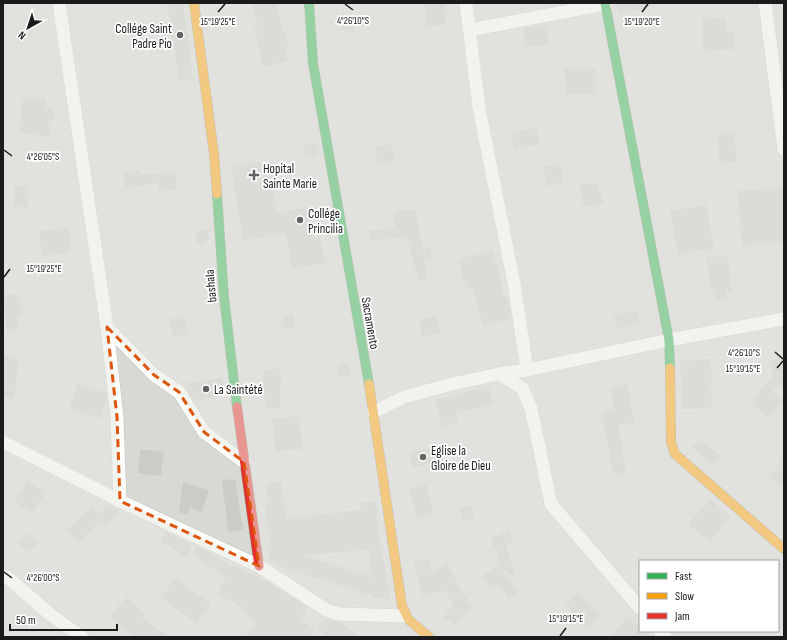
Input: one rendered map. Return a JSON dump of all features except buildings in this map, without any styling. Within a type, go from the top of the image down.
[{"type":"street","points":[[59,3],[107,327],[117,417],[120,501]]},
{"type":"street","name":"bashala","points":[[194,3],[214,154],[224,297],[244,462],[259,566]]},
{"type":"street","name":"Sacramento","points":[[309,3],[313,63],[374,412],[402,606],[405,616]]},
{"type":"street","points":[[466,3],[479,108],[514,283],[527,370]]},
{"type":"street","points":[[766,3],[784,149]]},
{"type":"street","points":[[470,30],[605,4],[669,340],[671,442],[675,454],[784,549]]},
{"type":"street","points":[[374,412],[404,397],[452,384],[669,340],[784,319]]},
{"type":"street","points":[[107,327],[154,375],[179,392],[204,432],[244,462]]},
{"type":"street","points":[[499,374],[522,388],[531,408],[551,504],[639,607]]},
{"type":"street","points":[[3,442],[120,501],[259,566],[328,611],[333,613],[405,616],[429,637]]},
{"type":"street","points":[[3,576],[8,577],[51,615],[82,637]]},
{"type":"highlighted area","points":[[107,327],[154,375],[179,392],[204,432],[244,462],[259,566],[120,501],[117,417]]},
{"type":"shaded area","points":[[3,3],[784,3],[784,637],[3,637]]},
{"type":"traffic: fast","points":[[309,3],[313,63],[369,384]]},
{"type":"traffic: fast","points":[[605,3],[669,340],[670,368]]},
{"type":"traffic: fast","points":[[217,194],[224,297],[237,407]]},
{"type":"traffic: slow","points":[[194,3],[214,154],[217,194]]},
{"type":"traffic: slow","points":[[670,368],[671,442],[675,454],[784,549]]},
{"type":"traffic: slow","points":[[369,384],[402,606],[409,620],[429,637]]},
{"type":"traffic: jam","points":[[237,407],[259,566]]},
{"type":"place","name":"Collége Saint Padre Pio","points":[[180,35]]},
{"type":"place","name":"Hopital Sainte Marie","points":[[254,175]]},
{"type":"place","name":"Collége Princilia","points":[[300,220]]},
{"type":"place","name":"La Saintété","points":[[206,389]]},
{"type":"place","name":"Eglise la Gloire de Dieu","points":[[423,457]]}]
